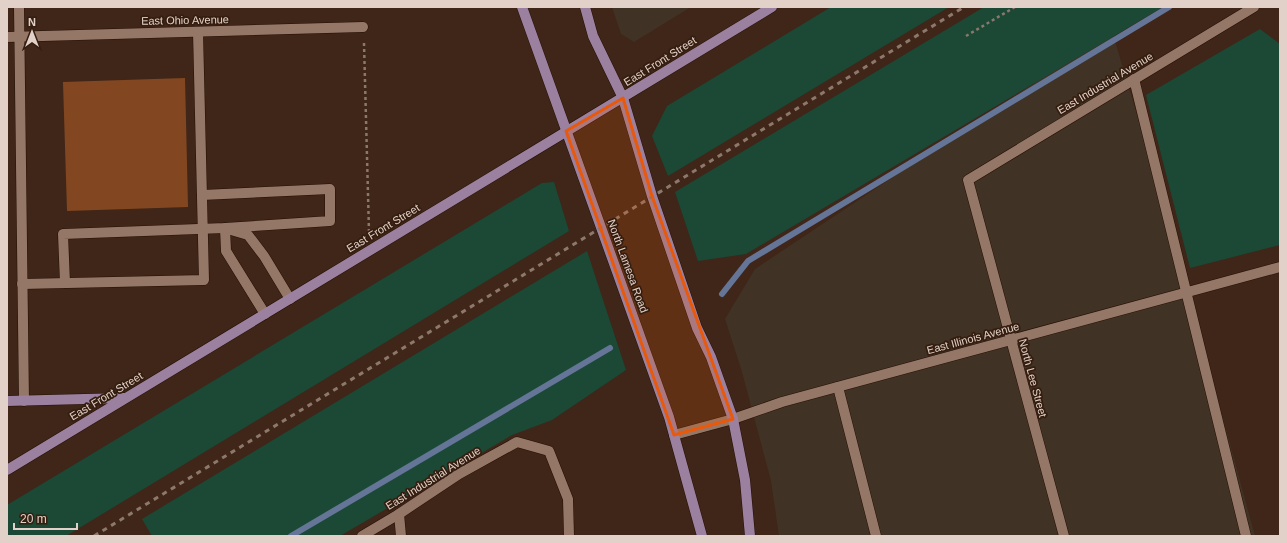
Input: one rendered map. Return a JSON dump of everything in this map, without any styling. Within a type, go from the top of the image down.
[{"type":"main road","name":"North Lamesa Road","points":[[522,7],[633,315],[674,435],[702,536]]},
{"type":"main road","points":[[585,7],[594,36],[624,98],[652,196],[698,328],[733,419],[745,480],[750,536]]},
{"type":"main road","name":"East Front Street","points":[[7,470],[566,131],[624,98],[659,75],[772,7]]},
{"type":"main road","points":[[7,401],[126,398]]},
{"type":"street","points":[[19,7],[24,401]]},
{"type":"street","name":"East Industrial Avenue","points":[[968,180],[1254,7]]},
{"type":"street","name":"East Ohio Avenue","points":[[7,36],[364,27]]},
{"type":"street","points":[[22,284],[204,280],[198,32]]},
{"type":"street","points":[[1134,79],[1246,536]]},
{"type":"street","name":"North Lee Street","points":[[968,180],[1064,536]]},
{"type":"street","points":[[64,283],[63,234],[225,228],[330,221],[330,189],[202,195]]},
{"type":"street","points":[[225,228],[248,235],[260,250],[290,299]]},
{"type":"street","points":[[225,228],[226,251],[265,314]]},
{"type":"street","name":"East Illinois Avenue","points":[[674,435],[733,419],[782,402],[1280,267]]},
{"type":"street","points":[[838,387],[876,536]]},
{"type":"street","name":"East Industrial Avenue","points":[[362,536],[459,474],[517,442],[549,451],[568,499],[569,536]]},
{"type":"street","points":[[398,514],[401,536]]},
{"type":"path","points":[[966,36],[1014,7]]},
{"type":"path","points":[[364,27],[370,250]]},
{"type":"highlighted area","points":[[623,98],[652,196],[733,419],[674,435],[566,131]]},
{"type":"shaded area","points":[[612,7],[691,7],[634,42],[621,34]]},
{"type":"shaded area","points":[[1112,31],[1178,252],[1255,536],[779,536],[771,481],[742,372],[725,319],[755,269]]},
{"type":"green space","points":[[831,7],[949,7],[668,176],[652,136],[667,106]]},
{"type":"green space","points":[[984,7],[1163,7],[746,254],[698,261],[675,192]]},
{"type":"green space","points":[[1260,29],[1280,44],[1280,245],[1190,268],[1146,95]]},
{"type":"green space","points":[[554,182],[569,231],[66,536],[7,536],[7,505],[542,183]]},
{"type":"green space","points":[[587,251],[626,370],[552,420],[512,435],[340,536],[152,536],[142,519]]},
{"type":"building","points":[[185,78],[188,207],[67,211],[63,82]]},
{"type":"waterway","points":[[722,294],[748,261],[1169,7]]},
{"type":"waterway","points":[[291,536],[610,348]]},
{"type":"railway","points":[[94,536],[964,7]]}]
